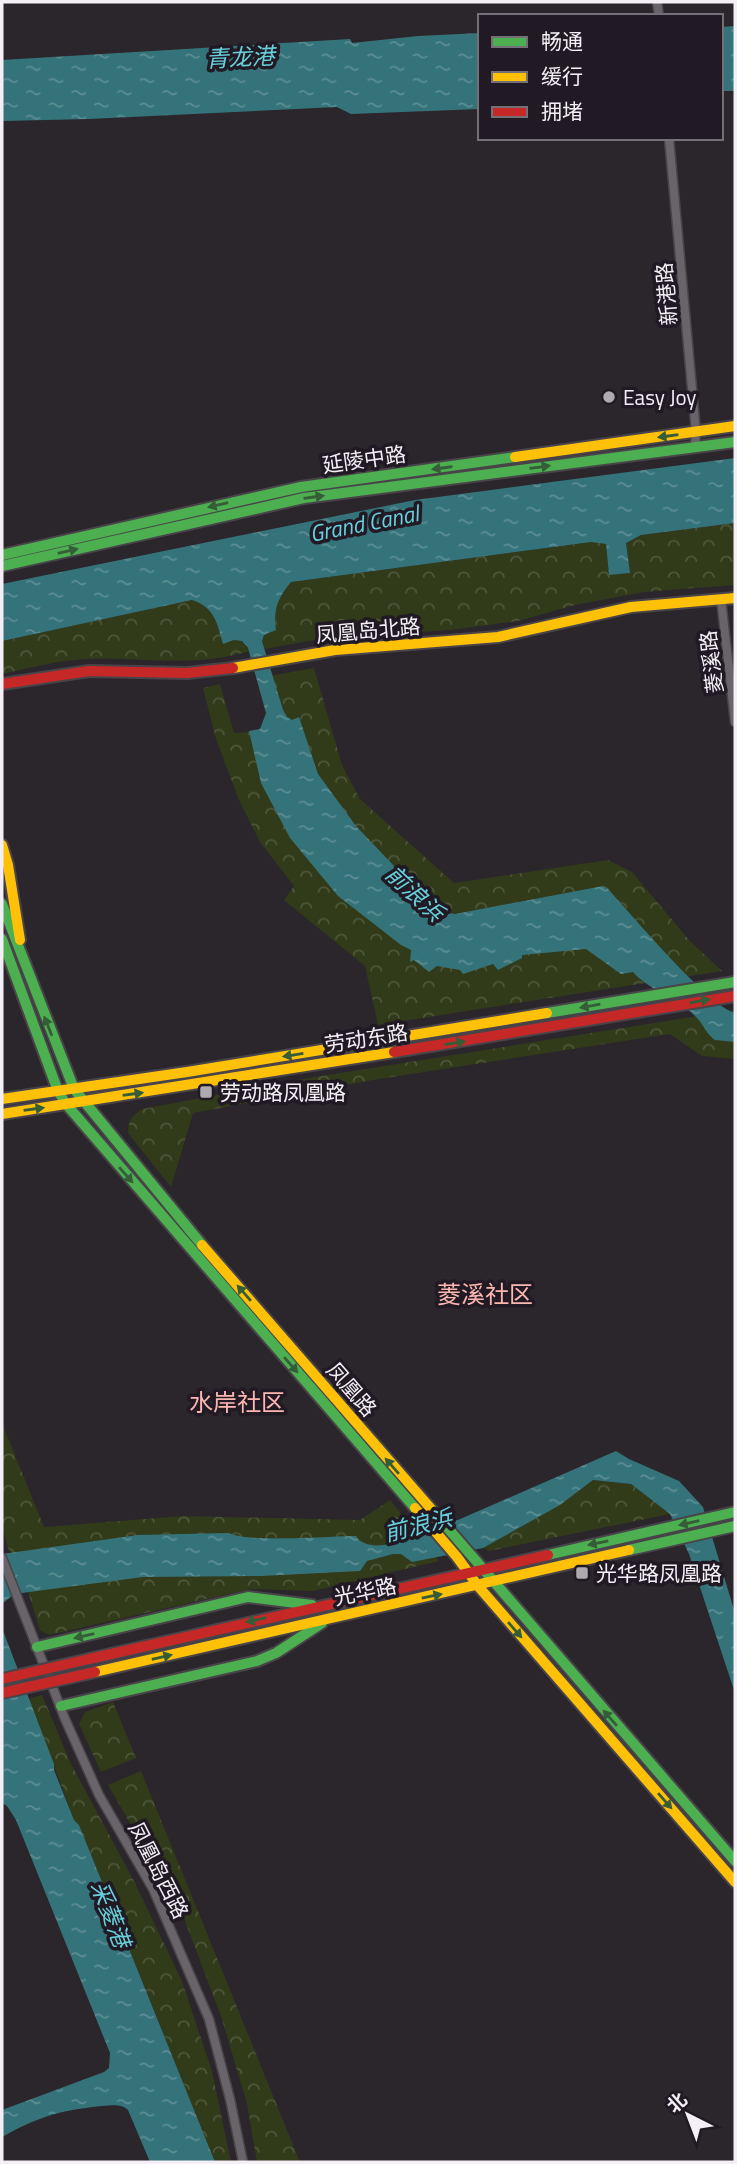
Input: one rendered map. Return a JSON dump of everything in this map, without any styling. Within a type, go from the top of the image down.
[{"type":"main road","name":"延陵中路","points":[[2,555],[301,487],[735,426]]},
{"type":"main road","name":"延陵中路","points":[[2,566],[304,498],[735,442]]},
{"type":"main road","name":"凤凰岛北路","points":[[2,684],[89,671],[187,673],[253,666],[335,650],[498,637],[631,607],[735,598]]},
{"type":"main road","points":[[2,845],[8,865],[23,963]]},
{"type":"main road","name":"凤凰路","points":[[2,904],[74,1089],[83,1102],[490,1580],[735,1861]]},
{"type":"main road","name":"凤凰路","points":[[2,939],[58,1091],[66,1104],[735,1882]]},
{"type":"main road","points":[[2,950],[12,968]]},
{"type":"main road","name":"劳动东路","points":[[2,1099],[187,1072],[735,982]]},
{"type":"main road","name":"劳动东路","points":[[2,1114],[216,1082],[730,996]]},
{"type":"main road","name":"光华路","points":[[2,1679],[735,1512]]},
{"type":"main road","name":"光华路","points":[[2,1693],[735,1526]]},
{"type":"main road","points":[[37,1647],[248,1597],[318,1606]]},
{"type":"main road","points":[[61,1706],[257,1661],[276,1653],[328,1619]]},
{"type":"street","name":"新港路","points":[[669,140],[696,432],[695,447]]},
{"type":"street","name":"菱溪路","points":[[720,599],[735,722]]},
{"type":"street","name":"凤凰岛西路","points":[[2,1558],[99,1795],[153,1889],[209,2020],[243,2162]]},
{"type":"green space","points":[[735,523],[735,585],[644,592],[575,605],[518,621],[451,630],[325,638],[265,649],[262,641],[264,635],[269,632],[276,604],[291,582],[591,542],[606,544],[609,575],[629,573],[626,543],[642,535]]},
{"type":"green space","points":[[192,600],[210,612],[223,643],[242,641],[249,651],[209,659],[76,660],[2,674],[2,641]]},
{"type":"green space","points":[[314,668],[342,765],[360,799],[454,883],[608,860],[632,872],[689,940],[722,971],[378,1025],[365,966],[284,900],[294,886],[260,842],[239,800],[216,739],[203,688],[220,684],[234,733],[268,731],[269,676]]},
{"type":"green space","points":[[735,1010],[735,1059],[702,1056],[670,1034],[379,1079],[193,1113],[171,1187],[128,1133],[131,1119],[142,1109],[309,1078]]},
{"type":"green space","points":[[2,1423],[44,1527],[183,1516],[360,1520],[390,1500],[439,1561],[313,1591],[251,1589],[49,1635],[40,1630],[26,1585],[8,1548],[2,1526]]},
{"type":"green space","points":[[593,1480],[631,1484],[670,1514],[489,1551],[483,1548],[558,1506]]},
{"type":"green space","points":[[42,1695],[71,1764],[134,1881],[182,1981],[212,2071],[231,2162],[215,2162],[79,1825],[74,1820],[29,1699]]},
{"type":"green space","points":[[113,1702],[136,1758],[101,1772],[79,1724],[85,1712]]},
{"type":"green space","points":[[141,1771],[300,2162],[257,2162],[247,2104],[221,2016],[182,1913],[108,1785]]},
{"type":"water","points":[[735,26],[735,91],[723,91],[723,27]]},
{"type":"water","name":"青龙港","points":[[478,33],[478,109],[351,114],[337,107],[2,121],[2,60],[350,39],[352,43]]},
{"type":"water","points":[[735,458],[735,523],[641,535],[626,543],[630,573],[609,575],[606,544],[591,542],[291,582],[278,604],[276,630],[264,635],[262,641],[283,710],[292,720],[299,717],[318,774],[356,826],[431,905],[442,912],[455,914],[603,886],[689,977],[722,1006],[735,1013],[735,1042],[715,1040],[682,1005],[647,984],[633,972],[621,974],[586,949],[522,955],[522,958],[498,970],[493,964],[463,974],[460,970],[437,966],[429,972],[414,960],[410,962],[411,950],[338,896],[290,838],[261,783],[249,731],[260,729],[266,713],[248,648],[242,641],[234,640],[223,644],[214,617],[200,603],[192,600],[2,641],[2,584],[415,500]]},
{"type":"water","name":"前浪浜","points":[[616,1451],[679,1481],[703,1507],[735,1613],[735,1693],[689,1554],[670,1514],[631,1484],[593,1480],[560,1505],[483,1548],[412,1562],[401,1554],[393,1554],[367,1561],[360,1571],[261,1576],[143,1577],[14,1594],[2,1604],[2,1554],[138,1535],[229,1533],[253,1538],[356,1536],[369,1545],[388,1544],[398,1539],[409,1526],[458,1520]]},
{"type":"water","name":"采菱港","points":[[2,1628],[54,1770],[74,1820],[79,1825],[215,2162],[150,2162],[128,2110],[119,2106],[61,2112],[38,2119],[2,2137],[2,2110],[104,2072],[109,2068],[110,2053],[16,1820],[2,1803]]},
{"type":"traffic: fast","points":[[2,566],[304,498],[735,442]]},
{"type":"traffic: fast","points":[[2,555],[301,487],[515,457]]},
{"type":"traffic: fast","points":[[2,904],[74,1089],[202,1245]]},
{"type":"traffic: fast","points":[[2,939],[58,1091],[66,1104],[415,1508]]},
{"type":"traffic: fast","points":[[547,1013],[735,982]]},
{"type":"traffic: fast","points":[[548,1555],[735,1512]]},
{"type":"traffic: fast","points":[[439,1518],[735,1861]]},
{"type":"traffic: fast","points":[[629,1550],[735,1526]]},
{"type":"traffic: fast","points":[[37,1647],[248,1597],[312,1605]]},
{"type":"traffic: fast","points":[[61,1706],[257,1661],[276,1653],[322,1623]]},
{"type":"traffic: slow","points":[[515,457],[735,426]]},
{"type":"traffic: slow","points":[[233,668],[335,650],[498,637],[631,607],[735,598]]},
{"type":"traffic: slow","points":[[2,845],[8,865],[20,940]]},
{"type":"traffic: slow","points":[[2,1099],[187,1072],[547,1013]]},
{"type":"traffic: slow","points":[[2,1114],[394,1052]]},
{"type":"traffic: slow","points":[[202,1245],[439,1518]]},
{"type":"traffic: slow","points":[[415,1508],[478,1586],[735,1882]]},
{"type":"traffic: slow","points":[[95,1672],[629,1550]]},
{"type":"traffic: jam","points":[[2,684],[89,671],[187,673],[233,668]]},
{"type":"traffic: jam","points":[[394,1052],[735,996]]},
{"type":"traffic: jam","points":[[89,1659],[548,1555]]},
{"type":"traffic: jam","points":[[2,1679],[89,1659]]},
{"type":"traffic: jam","points":[[2,1693],[95,1672]]},
{"type":"place","name":"Easy Joy","points":[[609,397]]},
{"type":"place","name":"劳动路凤凰路","points":[[206,1092]]},
{"type":"place","name":"光华路凤凰路","points":[[582,1573]]},
{"type":"district","name":"菱溪社区","points":[[485,1294]]},
{"type":"district","name":"水岸社区","points":[[237,1402]]},
{"type":"water label","name":"Grand Canal","points":[[364,523]]}]
